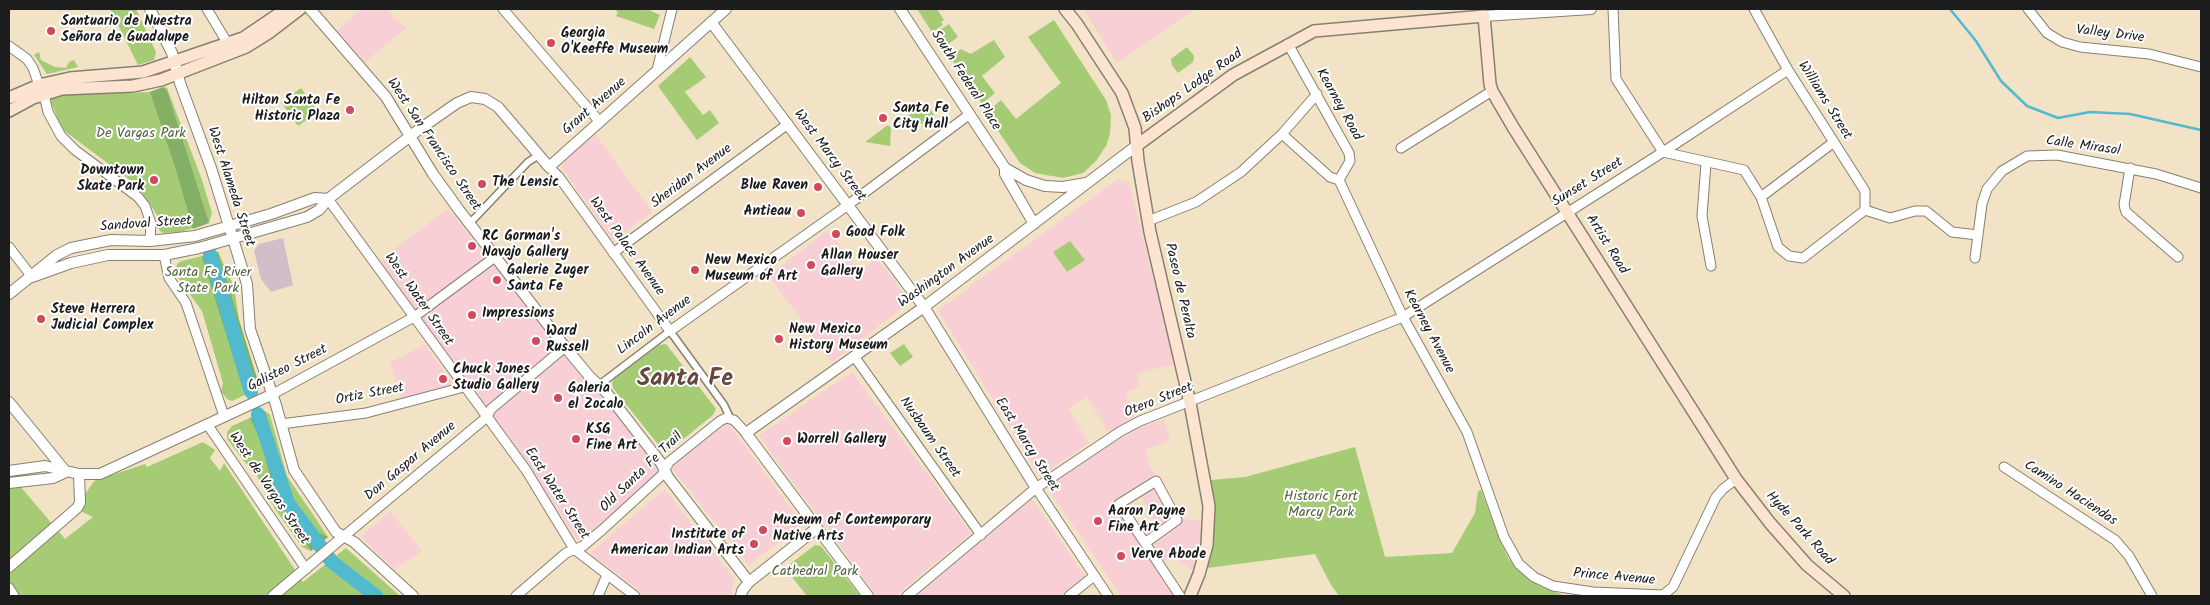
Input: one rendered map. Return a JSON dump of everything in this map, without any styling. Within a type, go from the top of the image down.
[{"type":"main road","points":[[9,105],[70,78],[143,72],[228,44],[255,32],[286,9]]},
{"type":"main road","points":[[9,98],[41,90],[118,87],[160,80],[246,46],[270,32],[300,9]]},
{"type":"main road","name":"Paseo de Peralta","points":[[1065,9],[1077,24],[1122,93],[1135,128],[1136,146],[1148,221],[1190,403],[1208,494],[1209,520],[1205,556],[1190,596]]},
{"type":"main road","name":"Bishops Lodge Road","points":[[1136,146],[1233,75],[1305,34],[1323,29],[1484,16]]},
{"type":"main road","name":"Artist Road","points":[[1484,16],[1488,70],[1492,91],[1736,479]]},
{"type":"main road","points":[[9,111],[41,90]]},
{"type":"main road","name":"Hyde Park Road","points":[[1736,479],[1770,523],[1807,565],[1844,596]]},
{"type":"street","name":"West Alameda Street","points":[[150,9],[164,33],[229,226],[247,284],[250,329],[273,394],[294,470],[329,523],[343,537],[354,542],[413,596]]},
{"type":"street","points":[[207,9],[228,44]]},
{"type":"street","name":"West San Francisco Street","points":[[310,9],[386,97],[433,174],[469,224],[565,347],[599,385],[661,463],[668,477],[749,582]]},
{"type":"street","points":[[502,9],[599,122]]},
{"type":"street","points":[[657,70],[672,9]]},
{"type":"street","name":"Grant Avenue","points":[[549,167],[726,9]]},
{"type":"street","name":"South Federal Place","points":[[900,9],[1005,168],[1005,174],[1034,224]]},
{"type":"street","name":"Bishops Lodge Road","points":[[1484,16],[1591,9]]},
{"type":"street","points":[[1613,9],[1616,79],[1663,152],[1744,170],[1761,197],[1778,247],[1789,256],[1803,258],[1865,210],[1890,218],[1915,211],[1926,211],[1952,232],[1978,235]]},
{"type":"street","name":"Williams Street","points":[[1754,9],[1788,70],[1864,192],[1865,210]]},
{"type":"street","name":"Valley Drive","points":[[2028,9],[2047,32],[2062,42],[2080,46],[2149,54],[2201,67]]},
{"type":"street","name":"West Marcy Street","points":[[711,22],[924,307]]},
{"type":"street","name":"Kearney Road","points":[[1288,44],[1349,153],[1350,161],[1339,180]]},
{"type":"street","points":[[9,46],[27,59],[33,68],[50,117],[61,136],[75,150],[138,197],[145,206],[151,223],[150,241]]},
{"type":"street","name":"Sunset Street","points":[[1403,317],[1663,152],[1788,70]]},
{"type":"street","points":[[1401,148],[1492,91]]},
{"type":"street","points":[[1148,221],[1211,194],[1240,172],[1282,134],[1317,94]]},
{"type":"street","name":"Sandoval Street","points":[[32,277],[70,263],[108,255],[164,255],[199,248],[259,229],[287,224],[307,217],[319,210],[328,199],[411,137],[457,103],[467,98],[480,97],[498,107],[549,167]]},
{"type":"street","name":"Lincoln Avenue","points":[[599,385],[670,331],[970,114]]},
{"type":"street","name":"Sheridan Avenue","points":[[613,253],[788,124]]},
{"type":"street","points":[[1282,134],[1330,177],[1339,180]]},
{"type":"street","points":[[1761,197],[1834,142]]},
{"type":"street","name":"Washington Avenue","points":[[746,433],[924,307],[1136,146]]},
{"type":"street","name":"Calle Mirasol","points":[[1975,258],[1982,204],[1987,189],[2002,171],[2021,159],[2049,154],[2130,168],[2164,176],[2201,188]]},
{"type":"street","points":[[469,224],[528,162],[539,155]]},
{"type":"street","points":[[1706,163],[1702,216],[1711,266]]},
{"type":"street","name":"West Palace Avenue","points":[[549,167],[559,177],[724,405],[730,418]]},
{"type":"street","points":[[1005,168],[1026,180],[1054,187],[1089,182]]},
{"type":"street","points":[[2130,168],[2124,205],[2126,212],[2178,257]]},
{"type":"street","name":"Kearney Avenue","points":[[1339,180],[1403,317],[1467,432],[1504,537],[1519,564]]},
{"type":"street","name":"Sandoval Street","points":[[9,294],[57,255],[71,248],[111,240],[150,241],[195,236],[315,198],[328,199]]},
{"type":"street","name":"West Water Street","points":[[328,199],[464,388],[487,416]]},
{"type":"street","points":[[9,247],[32,277]]},
{"type":"street","name":"West de Vargas Street","points":[[164,255],[169,278],[186,303],[224,416]]},
{"type":"street","name":"Galisteo Street","points":[[9,471],[45,466],[79,474],[100,474],[273,394],[414,317],[494,257]]},
{"type":"street","name":"East Marcy Street","points":[[924,307],[1036,488],[1108,596]]},
{"type":"street","name":"Otero Street","points":[[907,596],[1036,488],[1121,431],[1140,421],[1190,403],[1403,317]]},
{"type":"street","name":"Don Gaspar Avenue","points":[[273,596],[487,416],[491,409],[565,347]]},
{"type":"street","name":"Nusbaum Street","points":[[854,356],[981,535]]},
{"type":"street","name":"Ortiz Street","points":[[282,424],[366,413],[464,388]]},
{"type":"street","points":[[9,402],[66,472],[53,478],[9,483]]},
{"type":"street","name":"East Water Street","points":[[487,416],[530,477],[574,549],[635,596]]},
{"type":"street","points":[[730,418],[746,433],[868,596]]},
{"type":"street","name":"Old Santa Fe Trail","points":[[516,596],[566,553],[583,546],[662,475],[673,459],[718,423],[730,418]]},
{"type":"street","name":"West de Vargas Street","points":[[207,424],[306,569]]},
{"type":"street","name":"Camino Haciendas","points":[[2004,467],[2115,540],[2129,556],[2152,596]]},
{"type":"street","points":[[9,566],[77,508],[80,503],[79,474]]},
{"type":"street","name":"Prince Avenue","points":[[1519,564],[1534,577],[1553,586],[1593,592],[1663,595],[1673,586],[1716,497],[1723,488],[1736,479]]},
{"type":"street","points":[[1145,543],[1177,520],[1156,481],[1118,504],[1180,596]]},
{"type":"street","points":[[741,596],[742,590],[749,582],[817,528]]},
{"type":"street","points":[[598,596],[607,575]]},
{"type":"street","points":[[1069,596],[1094,576]]},
{"type":"street","points":[[9,588],[14,596]]},
{"type":"shaded area","points":[[361,9],[385,9],[406,28],[365,62],[337,31]]},
{"type":"shaded area","points":[[1088,9],[1195,9],[1117,63],[1085,11]]},
{"type":"shaded area","points":[[595,134],[652,212],[613,241],[563,169],[562,163]]},
{"type":"shaded area","points":[[1118,179],[1129,182],[1175,364],[1137,374],[1140,386],[1126,392],[1135,417],[1108,432],[1087,397],[1068,408],[1089,443],[1040,476],[938,310]]},
{"type":"shaded area","points":[[448,209],[656,463],[659,473],[583,540],[577,539],[574,536],[522,454],[459,373],[380,260]]},
{"type":"shaded area","points":[[828,230],[860,271],[877,258],[910,302],[832,362],[769,276]]},
{"type":"shaded area","points":[[283,238],[293,285],[271,292],[261,279],[254,251],[259,244]]},
{"type":"shaded area","points":[[424,344],[453,384],[401,398],[390,363]]},
{"type":"shaded area","points":[[852,372],[971,533],[895,596],[877,596],[759,436]]},
{"type":"shaded area","points":[[1164,420],[1170,441],[1145,450],[1149,459],[1147,461],[1155,474],[1112,502],[1175,596],[1121,596],[1047,487],[1135,429]]},
{"type":"shaded area","points":[[728,423],[802,524],[749,565],[670,466]]},
{"type":"shaded area","points":[[1156,487],[1176,518],[1160,528],[1141,497]]},
{"type":"shaded area","points":[[665,489],[734,579],[731,596],[646,596],[590,553]]},
{"type":"shaded area","points":[[1032,499],[1085,576],[1058,596],[916,596]]},
{"type":"shaded area","points":[[390,511],[422,551],[394,569],[361,537]]},
{"type":"shaded area","points":[[1179,520],[1203,520],[1202,535],[1194,559],[1195,567],[1193,571],[1172,556],[1160,563],[1148,543]]},
{"type":"green space","points":[[110,9],[136,9],[156,52],[154,60],[138,65]]},
{"type":"green space","points":[[614,9],[642,9],[646,11],[647,9],[660,15],[654,29],[616,16],[618,12]]},
{"type":"green space","points":[[917,9],[937,9],[944,20],[941,22],[943,25],[932,32]]},
{"type":"green space","points":[[1054,20],[1106,100],[1111,115],[1110,134],[1106,146],[1096,161],[1083,173],[1063,178],[1035,173],[1020,163],[986,113],[1001,100],[1016,119],[1061,83],[1028,37]]},
{"type":"green space","points":[[949,24],[958,37],[943,48],[934,34]]},
{"type":"green space","points":[[994,40],[1005,57],[982,76],[995,93],[982,104],[950,57],[961,49],[971,54]]},
{"type":"green space","points":[[1187,47],[1194,56],[1193,62],[1178,73],[1172,65],[1171,59]]},
{"type":"green space","points":[[39,52],[41,60],[55,67],[66,68],[69,62],[74,60],[78,67],[47,74],[34,55]]},
{"type":"green space","points":[[690,57],[706,77],[685,92],[703,115],[710,110],[719,123],[697,140],[658,86]]},
{"type":"green space","points":[[163,87],[167,91],[209,223],[193,229],[177,173],[150,92]]},
{"type":"green space","name":"De Vargas Park","points":[[165,87],[202,180],[212,213],[209,223],[180,232],[163,233],[159,230],[157,215],[138,186],[62,129],[51,102],[53,96],[90,90],[128,93],[150,92]]},
{"type":"green space","points":[[301,88],[318,112],[298,126],[281,102]]},
{"type":"green space","points":[[926,103],[934,115],[928,123],[921,124],[917,122],[901,128],[898,123]]},
{"type":"green space","points":[[888,125],[891,128],[890,146],[865,142]]},
{"type":"green space","points":[[1070,241],[1085,260],[1067,272],[1053,252]]},
{"type":"green space","name":"Santa Fe River State Park","points":[[218,252],[234,286],[239,320],[260,388],[232,401],[227,399],[221,391],[223,383],[202,311],[176,275],[175,269],[178,263],[182,261]]},
{"type":"green space","points":[[218,252],[260,388],[245,395],[202,257]]},
{"type":"green space","points":[[666,344],[716,409],[713,415],[670,450],[666,451],[661,448],[613,388],[612,383],[614,378],[659,345]]},
{"type":"green space","points":[[904,344],[913,357],[900,366],[890,353]]},
{"type":"green space","points":[[265,411],[270,415],[287,476],[328,537],[311,551],[302,547],[275,509],[256,474],[254,474],[227,439],[227,432],[232,426]]},
{"type":"green space","points":[[265,411],[292,501],[311,529],[328,537],[311,551],[280,503],[271,480],[261,441],[250,418]]},
{"type":"green space","points":[[203,442],[215,450],[210,458],[220,471],[224,463],[303,582],[346,548],[400,596],[9,596],[9,487],[20,486],[65,539],[93,517],[82,512],[84,496],[94,481],[145,464],[147,467]]},
{"type":"green space","name":"Historic Fort Marcy Park","points":[[1355,447],[1385,557],[1452,553],[1475,513],[1478,491],[1481,490],[1500,541],[1516,568],[1539,586],[1563,595],[1580,596],[1339,596],[1315,554],[1207,568],[1213,543],[1215,513],[1211,480],[1245,477]]},
{"type":"green space","name":"Cathedral Park","points":[[815,545],[821,546],[860,596],[807,596],[785,568]]},
{"type":"waterway","points":[[1950,9],[1976,41],[2001,81],[2027,106],[2058,118],[2090,112],[2130,114],[2201,130]]},
{"type":"waterway","points":[[210,254],[251,392]]},
{"type":"waterway","points":[[258,414],[288,503],[332,562],[376,596]]},
{"type":"place","name":"Santuario de Nuestra Señora de Guadalupe","points":[[51,31]]},
{"type":"place","name":"Georgia O'Keeffe Museum","points":[[551,43]]},
{"type":"place","name":"Hilton Santa Fe Historic Plaza","points":[[350,110]]},
{"type":"place","name":"Santa Fe City Hall","points":[[883,118]]},
{"type":"place","name":"Downtown Skate Park","points":[[154,180]]},
{"type":"place","name":"The Lensic","points":[[482,184]]},
{"type":"place","name":"Blue Raven","points":[[818,187]]},
{"type":"place","name":"Antieau","points":[[801,213]]},
{"type":"place","name":"Good Folk","points":[[836,234]]},
{"type":"place","name":"RC Gorman's Navajo Gallery","points":[[472,246]]},
{"type":"place","name":"Allan Houser Gallery","points":[[811,265]]},
{"type":"place","name":"New Mexico Museum of Art","points":[[695,270]]},
{"type":"place","name":"Galerie Zuger Santa Fe","points":[[497,280]]},
{"type":"place","name":"Impressions","points":[[472,315]]},
{"type":"place","name":"Steve Herrera Judicial Complex","points":[[41,319]]},
{"type":"place","name":"New Mexico History Museum","points":[[779,339]]},
{"type":"place","name":"Ward Russell","points":[[536,341]]},
{"type":"place","name":"Chuck Jones Studio Gallery","points":[[443,379]]},
{"type":"place","name":"Galeria el Zocalo","points":[[558,398]]},
{"type":"place","name":"KSG Fine Art","points":[[576,439]]},
{"type":"place","name":"Worrell Gallery","points":[[787,441]]},
{"type":"place","name":"Aaron Payne Fine Art","points":[[1098,521]]},
{"type":"place","name":"Museum of Contemporary Native Arts","points":[[763,530]]},
{"type":"place","name":"Institute of American Indian Arts","points":[[754,544]]},
{"type":"place","name":"Verve Abode","points":[[1121,556]]},
{"type":"district","name":"Santa Fe","points":[[685,381]]}]
